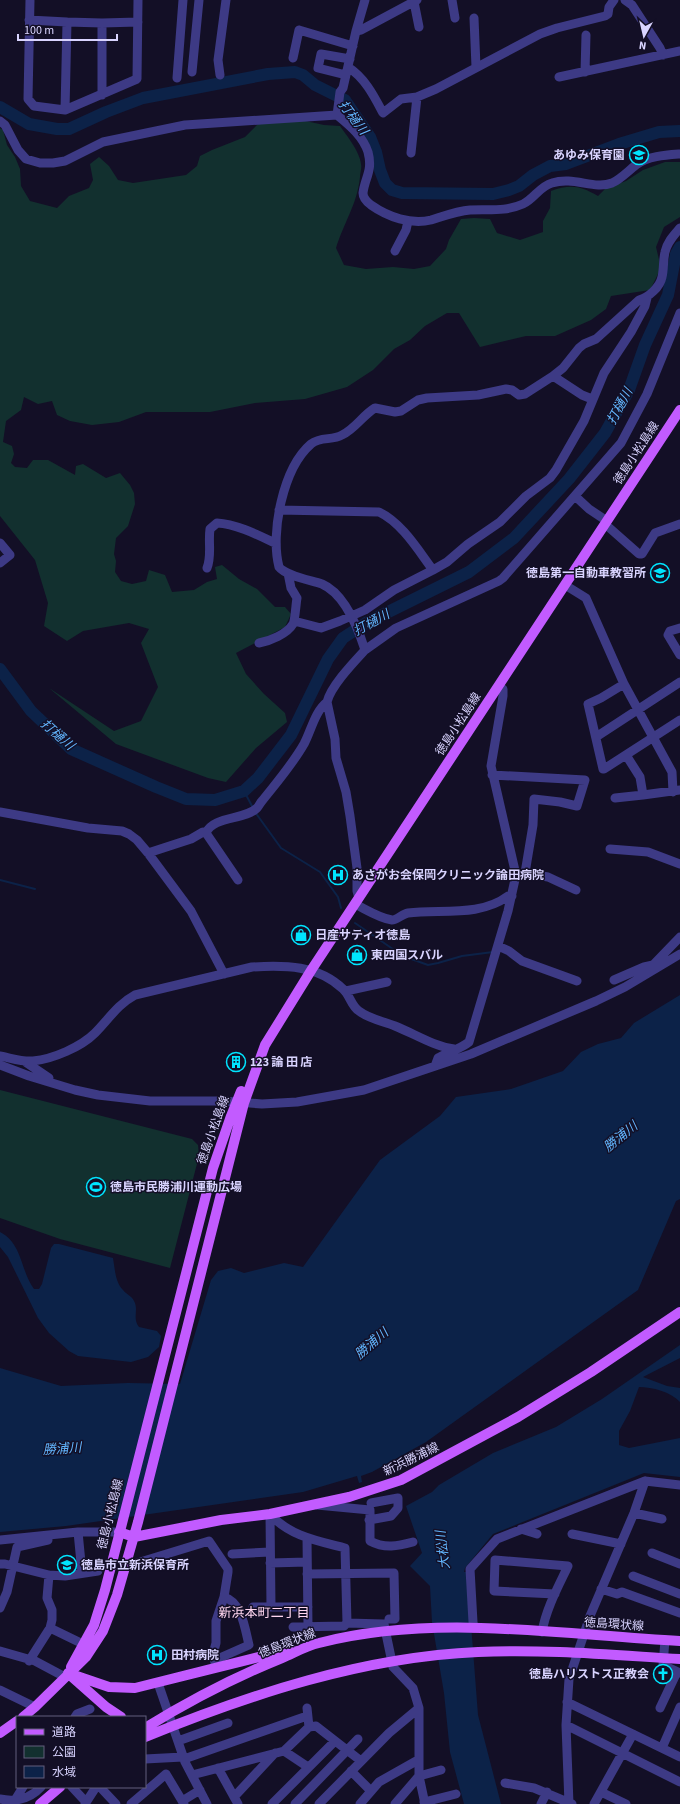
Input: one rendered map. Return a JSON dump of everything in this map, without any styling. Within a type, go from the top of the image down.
[{"type":"main road","name":"徳島小松島線","points":[[66,1675],[86,1657],[102,1631],[117,1595],[138,1522],[235,1118],[240,1102],[261,1054],[272,1033],[312,970],[680,410]]},
{"type":"main road","name":"徳島小松島線","points":[[66,1675],[94,1625],[105,1590],[213,1168],[235,1118]]},
{"type":"main road","name":"新浜勝浦線","points":[[120,1527],[134,1537],[221,1520],[270,1514],[316,1505],[366,1492],[401,1480],[518,1417],[591,1372],[680,1312]]},
{"type":"main road","name":"徳島環状線","points":[[146,1726],[248,1672],[317,1644],[386,1632],[421,1629],[473,1628],[680,1641]]},
{"type":"main road","points":[[66,1675],[117,1688],[135,1688],[158,1683],[215,1664],[317,1644]]},
{"type":"main road","name":"徳島環状線","points":[[146,1736],[295,1684],[392,1662],[475,1652],[578,1652],[680,1659]]},
{"type":"main road","points":[[24,1716],[36,1707],[66,1675]]},
{"type":"main road","points":[[66,1675],[115,1716]]},
{"type":"main road","points":[[0,1733],[16,1722]]},
{"type":"main road","name":"徳島環状線","points":[[146,1726],[172,1726]]},
{"type":"main road","points":[[40,1804],[59,1788]]},
{"type":"street","points":[[30,0],[28,99],[34,106],[65,110],[137,79],[138,0]]},
{"type":"street","points":[[177,78],[183,0]]},
{"type":"street","points":[[192,72],[199,0]]},
{"type":"street","points":[[220,75],[218,60],[226,0]]},
{"type":"street","points":[[337,115],[340,96],[344,88],[356,31],[365,0]]},
{"type":"street","points":[[452,0],[455,18]]},
{"type":"street","points":[[348,67],[354,71],[366,85],[383,113],[401,99],[417,97],[436,89],[540,34],[557,28],[605,16],[608,14],[609,7],[614,0]]},
{"type":"street","points":[[625,0],[632,6],[660,48],[663,55]]},
{"type":"street","points":[[356,31],[361,30],[415,1],[419,28]]},
{"type":"street","points":[[474,18],[476,67]]},
{"type":"street","points":[[29,20],[102,23],[138,22]]},
{"type":"street","points":[[65,110],[67,22]]},
{"type":"street","points":[[102,23],[102,95]]},
{"type":"street","points":[[293,58],[299,30],[353,46]]},
{"type":"street","points":[[585,72],[586,35]]},
{"type":"street","points":[[559,77],[680,52]]},
{"type":"street","points":[[411,153],[417,97]]},
{"type":"street","points":[[0,121],[5,125],[18,150],[26,160],[40,163],[53,163],[65,161],[103,142],[185,125],[337,115],[356,132],[368,152],[370,168],[363,194],[365,199],[372,205],[396,217],[408,221],[420,222],[469,210],[505,210],[525,203],[540,189],[552,183],[572,180],[593,185],[612,183],[638,163],[653,157],[680,154]]},
{"type":"street","points":[[395,251],[406,230],[408,221]]},
{"type":"street","points":[[294,621],[321,628],[351,618],[394,590],[447,562],[468,544],[500,522],[526,496],[550,478],[560,465],[584,421],[592,399],[613,358],[631,332],[645,306],[647,298],[659,284],[662,277],[665,250],[668,243],[680,228]]},
{"type":"street","points":[[364,648],[351,618],[330,589],[288,573],[279,567],[275,543],[279,510],[292,467],[309,446],[320,438],[342,435],[375,408],[395,412],[401,411],[418,400],[427,398],[478,395],[506,389],[512,390],[519,395],[526,394],[563,368],[579,348],[596,339],[639,300],[647,298]]},
{"type":"street","points":[[512,896],[508,896],[500,903],[482,908],[407,913],[393,920],[381,917],[357,901],[357,868],[350,816],[346,792],[336,758],[335,740],[328,702],[329,696],[364,648],[396,628],[499,581],[621,443],[647,394],[680,313]]},
{"type":"street","points":[[553,376],[582,395],[592,399]]},
{"type":"street","points":[[575,496],[606,522],[639,554],[642,554],[655,533],[680,524]]},
{"type":"street","points":[[279,510],[378,512],[383,514],[407,535],[433,570]]},
{"type":"street","points":[[207,568],[210,557],[210,529],[216,523],[241,529],[275,543]]},
{"type":"street","points":[[0,543],[10,555],[0,563]]},
{"type":"street","points":[[259,643],[268,641],[280,634],[292,625],[294,621],[297,598],[291,588],[288,573]]},
{"type":"street","points":[[565,586],[586,598],[624,684],[672,772],[676,791],[615,798]]},
{"type":"street","points":[[680,628],[670,631],[668,636],[680,655]]},
{"type":"street","points":[[596,737],[680,682]]},
{"type":"street","points":[[624,684],[588,704],[604,770],[653,736],[680,720]]},
{"type":"street","points":[[498,686],[503,689],[503,696],[491,766],[492,776],[520,874]]},
{"type":"street","points":[[206,833],[208,828],[212,825],[234,817],[248,814],[257,808],[290,765],[303,745],[320,711],[328,702]]},
{"type":"street","points":[[626,755],[640,777],[643,795]]},
{"type":"street","points":[[435,1066],[438,1058],[469,1042],[472,1036],[532,830],[534,799],[560,802],[577,806],[585,780],[492,776]]},
{"type":"street","points":[[0,812],[88,828],[122,832],[137,840],[191,911],[224,974]]},
{"type":"street","points":[[148,853],[191,839],[203,832],[206,833]]},
{"type":"street","points":[[206,833],[238,880]]},
{"type":"street","points":[[610,849],[648,852],[680,864]]},
{"type":"street","points":[[520,874],[548,876],[576,890]]},
{"type":"street","points":[[614,980],[644,967],[654,967],[680,937]]},
{"type":"street","points":[[498,946],[509,951],[522,961],[577,981]]},
{"type":"street","points":[[0,1065],[58,1085],[98,1095],[150,1101],[223,1101],[276,1104],[297,1102],[339,1095],[400,1079],[471,1054],[481,1048],[596,1001],[654,967],[680,954]]},
{"type":"street","points":[[0,1056],[24,1061],[39,1060],[76,1047],[94,1035],[122,1003],[135,995],[260,966],[300,967],[312,970],[332,980],[346,991],[355,1007],[370,1018],[395,1026],[436,1045],[459,1048],[481,1048]]},
{"type":"street","points":[[346,991],[387,982]]},
{"type":"street","points":[[24,1061],[58,1085]]},
{"type":"street","points":[[473,1628],[470,1569],[497,1539],[645,1482],[680,1485]]},
{"type":"street","points":[[505,1783],[547,1792],[570,1803],[566,1725],[569,1679],[583,1635],[634,1513],[645,1482]]},
{"type":"street","points":[[366,1492],[371,1506],[369,1520],[370,1541],[383,1546],[395,1547],[413,1542]]},
{"type":"street","points":[[316,1505],[371,1506],[398,1498],[398,1508],[391,1516],[369,1520]]},
{"type":"street","points":[[634,1513],[662,1519]]},
{"type":"street","points":[[270,1514],[280,1524],[307,1538],[345,1548],[347,1623]]},
{"type":"street","points":[[270,1514],[271,1607]]},
{"type":"street","points":[[0,1540],[120,1527]]},
{"type":"street","points":[[521,1529],[537,1534]]},
{"type":"street","points":[[78,1532],[82,1572]]},
{"type":"street","points":[[572,1534],[621,1544]]},
{"type":"street","points":[[0,1608],[7,1592],[17,1547],[50,1539],[52,1535]]},
{"type":"street","points":[[307,1538],[308,1627]]},
{"type":"street","points":[[137,1563],[209,1540],[228,1569],[224,1596],[216,1621],[216,1643],[213,1654],[215,1664],[249,1645],[238,1608],[224,1596]]},
{"type":"street","points":[[232,1554],[270,1552]]},
{"type":"street","points":[[651,1552],[680,1564]]},
{"type":"street","points":[[542,1632],[544,1618],[568,1566],[495,1560],[494,1591],[555,1594]]},
{"type":"street","points":[[270,1563],[307,1562]]},
{"type":"street","points":[[0,1564],[49,1575],[65,1576],[98,1570]]},
{"type":"street","points":[[307,1574],[394,1573],[395,1619],[389,1619]]},
{"type":"street","points":[[29,1661],[50,1628],[52,1610],[47,1598],[49,1575]]},
{"type":"street","points":[[633,1576],[680,1594]]},
{"type":"street","points":[[602,1589],[617,1594],[622,1592],[680,1613]]},
{"type":"street","points":[[253,1608],[308,1607]]},
{"type":"street","points":[[293,1627],[344,1626],[347,1623],[384,1624],[393,1667],[413,1688],[419,1708],[418,1760],[419,1776],[424,1803],[456,1794]]},
{"type":"street","points":[[50,1628],[83,1644]]},
{"type":"street","points":[[660,1708],[678,1672],[663,1665],[665,1640]]},
{"type":"street","points":[[0,1650],[29,1661],[35,1661],[66,1675]]},
{"type":"street","points":[[158,1683],[184,1758],[207,1804]]},
{"type":"street","points":[[0,1690],[36,1707]]},
{"type":"street","points":[[567,1702],[680,1757]]},
{"type":"street","points":[[662,1748],[676,1728],[680,1707]]},
{"type":"street","points":[[325,1802],[351,1771],[389,1733],[419,1708]]},
{"type":"street","points":[[76,1716],[77,1714],[90,1710]]},
{"type":"street","points":[[146,1759],[184,1758],[307,1712],[309,1727]]},
{"type":"street","points":[[178,1741],[228,1723]]},
{"type":"street","points":[[566,1725],[680,1782]]},
{"type":"street","points":[[218,1768],[236,1800],[280,1751],[309,1727],[316,1726],[361,1761]]},
{"type":"street","points":[[594,1804],[633,1734]]},
{"type":"street","points":[[295,1804],[358,1739]]},
{"type":"street","points":[[272,1804],[335,1740]]},
{"type":"street","points":[[192,1775],[280,1751],[308,1767]]},
{"type":"street","points":[[360,1804],[379,1782],[418,1760]]},
{"type":"street","points":[[394,1804],[419,1776],[441,1770]]},
{"type":"street","points":[[351,1771],[371,1791]]},
{"type":"street","points":[[146,1788],[166,1774],[183,1802],[200,1790]]},
{"type":"street","points":[[15,1800],[22,1788]]},
{"type":"street","points":[[0,1799],[15,1800],[30,1795],[40,1788]]},
{"type":"street","points":[[73,1788],[86,1803],[95,1788]]},
{"type":"street","points":[[101,1788],[116,1804]]},
{"type":"street","points":[[130,1804],[144,1789]]},
{"type":"street","points":[[542,1804],[547,1792]]},
{"type":"street","points":[[601,1792],[626,1804]]},
{"type":"green space","points":[[301,120],[324,125],[340,126],[353,144],[360,159],[361,169],[356,196],[336,248],[344,265],[366,269],[393,267],[414,269],[430,266],[446,249],[449,240],[461,219],[490,219],[497,233],[520,240],[543,232],[543,221],[550,208],[551,191],[564,187],[575,187],[586,190],[598,196],[605,189],[626,181],[643,170],[665,162],[680,162],[680,217],[664,227],[656,247],[661,268],[650,290],[611,296],[606,309],[591,320],[555,336],[526,336],[480,347],[459,313],[447,313],[425,326],[410,340],[394,349],[373,370],[347,387],[305,399],[255,403],[210,412],[146,412],[119,422],[92,425],[70,421],[57,415],[52,401],[38,404],[24,397],[21,410],[6,421],[3,442],[12,446],[14,454],[11,463],[15,467],[27,468],[33,460],[48,460],[75,475],[76,466],[83,464],[106,478],[120,473],[130,485],[134,493],[135,504],[128,526],[116,538],[114,554],[116,561],[115,572],[121,581],[132,584],[146,581],[149,570],[165,575],[172,592],[194,590],[207,582],[217,579],[215,567],[222,565],[239,579],[257,589],[275,607],[285,607],[291,614],[285,627],[236,653],[246,674],[264,694],[285,713],[287,722],[256,748],[226,782],[208,778],[116,744],[49,688],[114,731],[141,721],[158,687],[141,643],[149,629],[129,623],[83,631],[67,641],[44,626],[48,603],[35,560],[0,516],[0,128],[3,130],[7,145],[15,157],[20,169],[21,186],[30,201],[57,208],[69,196],[89,188],[93,180],[90,164],[99,157],[109,166],[118,180],[133,183],[186,175],[197,166],[200,156],[245,137],[258,124]]},
{"type":"green space","name":"徳島市民勝浦川運動広場","points":[[0,1090],[192,1139],[198,1145],[199,1156],[170,1268],[60,1239],[0,1218]]},
{"type":"water","name":"勝浦川","points":[[680,995],[680,1199],[676,1201],[638,1290],[426,1442],[372,1472],[361,1476],[362,1482],[359,1483],[357,1476],[303,1492],[66,1526],[0,1532],[0,1368],[61,1386],[128,1383],[180,1384],[211,1280],[218,1271],[231,1268],[244,1273],[284,1263],[303,1267],[380,1160],[440,1116],[456,1097],[511,1089],[563,1071],[581,1052],[598,1044],[621,1038],[634,1023]]},
{"type":"water","points":[[0,1232],[13,1243],[29,1282],[34,1289],[39,1289],[42,1284],[51,1248],[54,1244],[113,1258],[118,1283],[120,1287],[133,1299],[135,1304],[137,1324],[139,1327],[157,1331],[161,1336],[159,1347],[148,1357],[131,1362],[78,1356],[69,1351],[49,1333],[38,1318],[8,1257],[0,1247]]},
{"type":"water","name":"大松川","points":[[680,1345],[680,1358],[643,1377],[667,1386],[680,1388],[680,1402],[672,1395],[650,1388],[639,1387],[630,1411],[619,1431],[619,1445],[629,1448],[680,1438],[680,1477],[644,1473],[493,1534],[465,1568],[464,1572],[467,1572],[478,1715],[501,1804],[464,1804],[450,1752],[444,1693],[432,1622],[430,1586],[410,1566],[422,1553],[406,1506],[432,1492],[439,1485],[493,1453],[556,1427],[602,1399]]},
{"type":"waterway","name":"打樋川","points":[[0,107],[29,124],[57,129],[69,129],[106,112],[143,98],[268,74],[295,72],[303,75],[315,85],[345,100],[370,137],[385,183],[392,190],[402,193],[493,194],[519,186],[533,175],[550,166],[566,164],[619,144],[659,132],[680,131]]},
{"type":"waterway","name":"打樋川","points":[[0,669],[31,711],[71,749],[186,799],[215,800],[244,791],[258,778],[291,735],[328,659],[343,638],[366,623],[469,572],[514,538],[569,479],[605,433],[629,390],[645,345],[668,295],[676,254],[680,247]]},
{"type":"waterway","points":[[244,791],[253,808]]},
{"type":"waterway","points":[[255,812],[281,848],[320,872],[338,897],[341,908]]},
{"type":"waterway","points":[[0,880],[35,889]]},
{"type":"waterway","points":[[355,923],[403,956],[428,965],[462,956],[493,952]]},
{"type":"place","name":"あゆみ保育園","points":[[639,155]]},
{"type":"place","name":"徳島第一自動車教習所","points":[[660,573]]},
{"type":"place","name":"あさがお会保岡クリニック論田病院","points":[[338,875]]},
{"type":"place","name":"日産サティオ徳島","points":[[301,935]]},
{"type":"place","name":"東四国スバル","points":[[357,955]]},
{"type":"place","name":"123 論 田 店","points":[[236,1062]]},
{"type":"place","name":"徳島市民勝浦川運動広場","points":[[96,1187]]},
{"type":"place","name":"徳島市立新浜保育所","points":[[67,1565]]},
{"type":"place","name":"田村病院","points":[[157,1655]]},
{"type":"place","name":"徳島ハリストス正教会","points":[[663,1674]]},
{"type":"district","name":"新浜本町二丁目","points":[[264,1612]]}]
